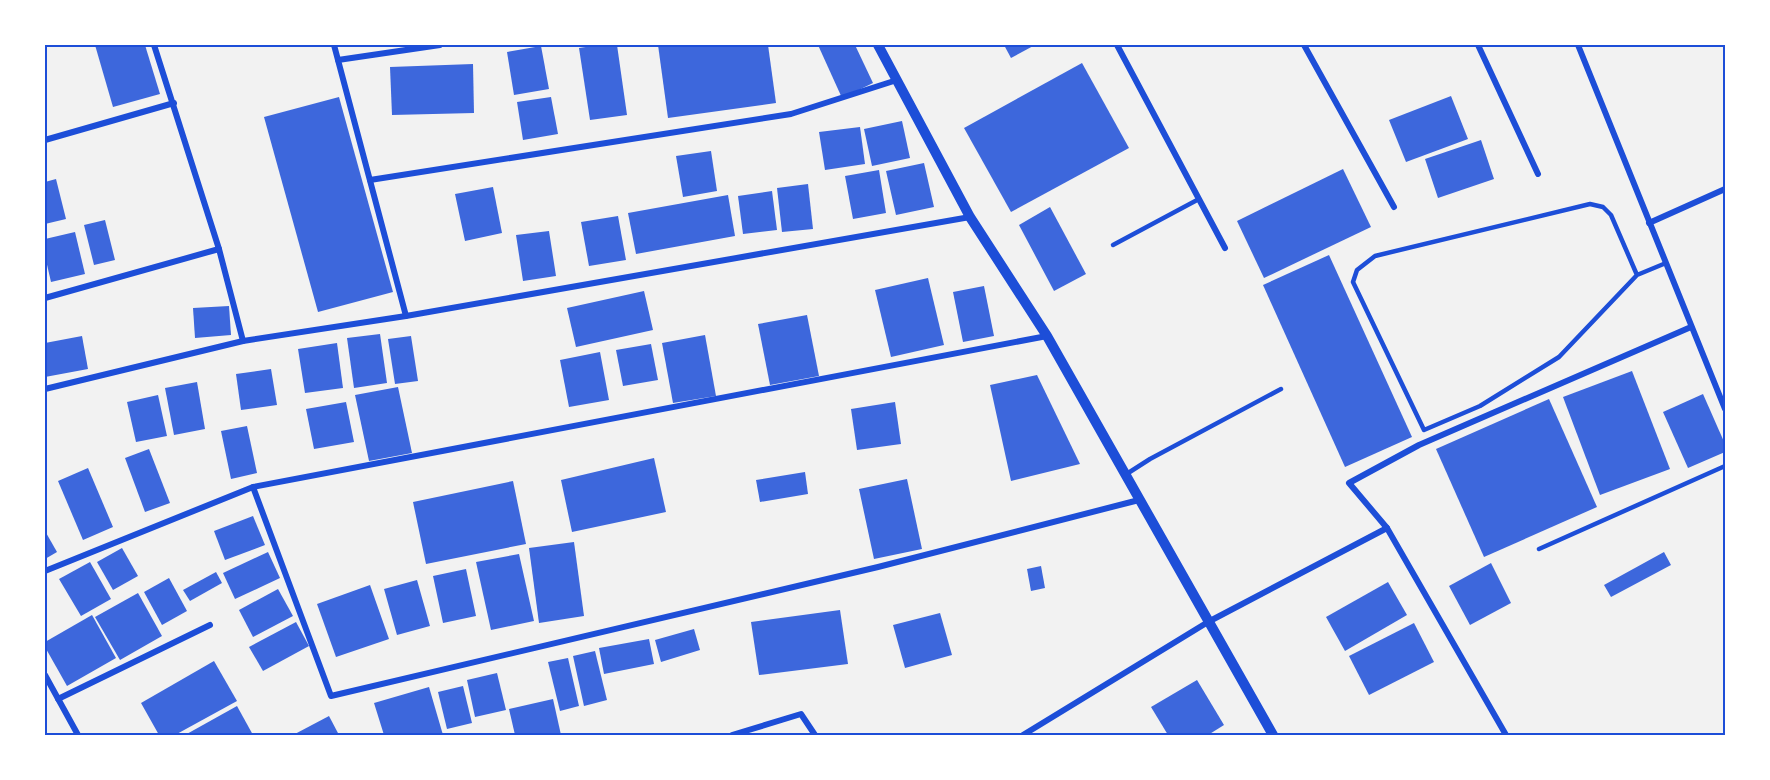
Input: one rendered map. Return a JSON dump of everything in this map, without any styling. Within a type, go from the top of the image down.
[{"type":"street","points":[[154,45],[219,249],[243,340]]},
{"type":"street","points":[[334,45],[406,316]]},
{"type":"street","points":[[338,60],[441,45]]},
{"type":"street","points":[[878,45],[970,217],[1047,336],[1273,735]]},
{"type":"street","points":[[1117,45],[1224,248]]},
{"type":"street","points":[[1304,45],[1394,207]]},
{"type":"street","points":[[1478,45],[1538,174]]},
{"type":"street","points":[[1578,45],[1725,409]]},
{"type":"street","points":[[370,180],[791,114],[897,80]]},
{"type":"street","points":[[45,140],[174,103]]},
{"type":"street","points":[[1649,223],[1725,189]]},
{"type":"street","points":[[45,389],[243,340],[406,316],[970,217]]},
{"type":"street","points":[[45,298],[219,249]]},
{"type":"street","points":[[1506,735],[1387,528],[1349,483],[1419,445],[1691,327]]},
{"type":"street","points":[[45,571],[253,487],[1047,336]]},
{"type":"street","points":[[253,487],[331,696],[878,567],[1139,500]]},
{"type":"street","points":[[1023,735],[1208,622],[1387,528]]},
{"type":"street","points":[[58,699],[210,625]]},
{"type":"street","points":[[45,675],[78,735]]},
{"type":"street","points":[[732,735],[801,714],[814,735]]},
{"type":"lane","points":[[1113,245],[1199,199]]},
{"type":"lane","points":[[1637,275],[1611,215],[1603,207],[1590,204],[1375,256],[1357,270],[1353,282],[1424,430],[1480,406],[1559,357],[1637,275],[1666,263]]},
{"type":"lane","points":[[1125,475],[1150,459],[1281,389]]},
{"type":"lane","points":[[1539,549],[1725,466]]},
{"type":"building","points":[[95,45],[145,45],[160,94],[113,107]]},
{"type":"building","points":[[617,45],[627,115],[590,120],[579,48]]},
{"type":"building","points":[[658,45],[768,45],[776,103],[668,118]]},
{"type":"building","points":[[818,45],[855,45],[873,83],[842,98]]},
{"type":"building","points":[[1004,45],[1035,45],[1011,58]]},
{"type":"building","points":[[541,46],[549,89],[514,95],[507,52]]},
{"type":"building","points":[[1082,63],[1129,148],[1011,212],[964,128]]},
{"type":"building","points":[[473,64],[474,113],[392,115],[390,67]]},
{"type":"building","points":[[1451,96],[1468,139],[1406,162],[1389,120]]},
{"type":"building","points":[[339,97],[393,292],[318,312],[264,117]]},
{"type":"building","points":[[551,97],[558,134],[523,140],[517,102]]},
{"type":"building","points":[[902,121],[910,158],[872,166],[864,129]]},
{"type":"building","points":[[860,127],[865,164],[825,170],[819,132]]},
{"type":"building","points":[[1481,140],[1494,179],[1438,198],[1425,159]]},
{"type":"building","points":[[711,151],[717,191],[683,197],[676,156]]},
{"type":"building","points":[[924,163],[934,207],[896,215],[886,171]]},
{"type":"building","points":[[1343,169],[1371,227],[1264,278],[1237,221]]},
{"type":"building","points":[[879,170],[886,213],[853,219],[845,176]]},
{"type":"building","points":[[56,179],[66,219],[45,224],[45,182]]},
{"type":"building","points":[[808,184],[813,229],[782,232],[777,188]]},
{"type":"building","points":[[493,187],[502,233],[465,241],[455,194]]},
{"type":"building","points":[[772,191],[777,230],[743,234],[738,196]]},
{"type":"building","points":[[728,195],[735,236],[636,254],[628,213]]},
{"type":"building","points":[[1050,207],[1086,274],[1054,291],[1019,225]]},
{"type":"building","points":[[618,216],[626,260],[589,266],[581,222]]},
{"type":"building","points":[[105,220],[115,260],[94,265],[84,225]]},
{"type":"building","points":[[549,231],[556,276],[523,281],[516,235]]},
{"type":"building","points":[[75,232],[85,274],[51,282],[45,256],[45,239]]},
{"type":"building","points":[[1329,255],[1412,437],[1345,467],[1263,285]]},
{"type":"building","points":[[928,278],[944,345],[891,357],[875,290]]},
{"type":"building","points":[[984,286],[994,336],[963,342],[953,292]]},
{"type":"building","points":[[644,291],[653,330],[576,347],[567,308]]},
{"type":"building","points":[[229,306],[231,335],[195,338],[193,308]]},
{"type":"building","points":[[807,315],[819,376],[770,385],[758,324]]},
{"type":"building","points":[[380,334],[387,383],[354,388],[347,338]]},
{"type":"building","points":[[705,335],[716,396],[673,403],[662,343]]},
{"type":"building","points":[[82,336],[88,369],[45,377],[45,343]]},
{"type":"building","points":[[411,336],[418,381],[395,384],[388,339]]},
{"type":"building","points":[[337,343],[343,388],[305,393],[298,349]]},
{"type":"building","points":[[651,344],[658,380],[623,386],[616,350]]},
{"type":"building","points":[[600,352],[609,400],[569,407],[560,360]]},
{"type":"building","points":[[271,369],[277,405],[241,410],[236,374]]},
{"type":"building","points":[[1632,371],[1670,469],[1600,495],[1563,397]]},
{"type":"building","points":[[1037,375],[1080,464],[1011,481],[990,385]]},
{"type":"building","points":[[197,382],[205,429],[174,435],[165,388]]},
{"type":"building","points":[[398,387],[412,453],[369,461],[355,395]]},
{"type":"building","points":[[1703,394],[1725,444],[1725,452],[1688,468],[1663,412]]},
{"type":"building","points":[[158,395],[167,436],[136,442],[127,402]]},
{"type":"building","points":[[1549,399],[1597,507],[1484,557],[1436,449]]},
{"type":"building","points":[[346,402],[354,442],[314,449],[306,409]]},
{"type":"building","points":[[895,402],[901,444],[857,450],[851,409]]},
{"type":"building","points":[[247,426],[257,473],[231,479],[221,431]]},
{"type":"building","points":[[149,449],[170,503],[145,512],[125,458]]},
{"type":"building","points":[[654,458],[666,512],[572,532],[561,480]]},
{"type":"building","points":[[88,468],[113,527],[83,540],[58,481]]},
{"type":"building","points":[[805,472],[808,494],[760,502],[756,480]]},
{"type":"building","points":[[907,479],[922,549],[874,559],[859,489]]},
{"type":"building","points":[[513,481],[526,544],[426,564],[413,502]]},
{"type":"building","points":[[253,516],[265,545],[225,560],[214,531]]},
{"type":"building","points":[[45,531],[57,552],[45,559]]},
{"type":"building","points":[[574,542],[584,616],[539,623],[529,548]]},
{"type":"building","points":[[122,548],[138,576],[113,590],[97,562]]},
{"type":"building","points":[[268,552],[280,578],[235,599],[223,573]]},
{"type":"building","points":[[1664,552],[1671,565],[1611,597],[1604,585]]},
{"type":"building","points":[[519,554],[534,621],[491,630],[476,562]]},
{"type":"building","points":[[90,562],[111,599],[81,616],[59,579]]},
{"type":"building","points":[[1491,563],[1511,603],[1470,625],[1449,586]]},
{"type":"building","points":[[1041,566],[1045,588],[1031,591],[1027,569]]},
{"type":"building","points":[[466,569],[476,616],[443,623],[433,576]]},
{"type":"building","points":[[216,572],[222,583],[190,601],[183,590]]},
{"type":"building","points":[[169,578],[187,611],[162,625],[144,592]]},
{"type":"building","points":[[417,580],[430,626],[397,635],[384,589]]},
{"type":"building","points":[[1388,582],[1407,615],[1345,651],[1326,617]]},
{"type":"building","points":[[370,585],[389,639],[336,657],[317,604]]},
{"type":"building","points":[[278,589],[293,616],[253,637],[239,610]]},
{"type":"building","points":[[138,593],[162,636],[120,660],[95,617]]},
{"type":"building","points":[[840,610],[848,664],[759,675],[751,622]]},
{"type":"building","points":[[940,613],[952,655],[905,668],[893,625]]},
{"type":"building","points":[[92,615],[116,658],[67,686],[45,647],[45,642]]},
{"type":"building","points":[[296,622],[309,646],[263,671],[249,647]]},
{"type":"building","points":[[1414,623],[1434,662],[1369,695],[1349,656]]},
{"type":"building","points":[[694,629],[700,650],[661,662],[655,640]]},
{"type":"building","points":[[649,639],[654,664],[604,674],[599,648]]},
{"type":"building","points":[[595,651],[607,700],[584,706],[573,656]]},
{"type":"building","points":[[568,658],[579,706],[560,711],[548,662]]},
{"type":"building","points":[[214,661],[237,701],[175,735],[159,735],[141,703]]},
{"type":"building","points":[[497,673],[506,710],[475,717],[467,680]]},
{"type":"building","points":[[1197,680],[1224,725],[1208,735],[1168,735],[1151,707]]},
{"type":"building","points":[[463,686],[472,723],[447,729],[438,692]]},
{"type":"building","points":[[429,687],[443,735],[384,735],[374,703]]},
{"type":"building","points":[[553,699],[561,735],[515,735],[509,709]]},
{"type":"building","points":[[237,706],[253,735],[185,735]]},
{"type":"building","points":[[329,716],[339,735],[293,735]]}]
